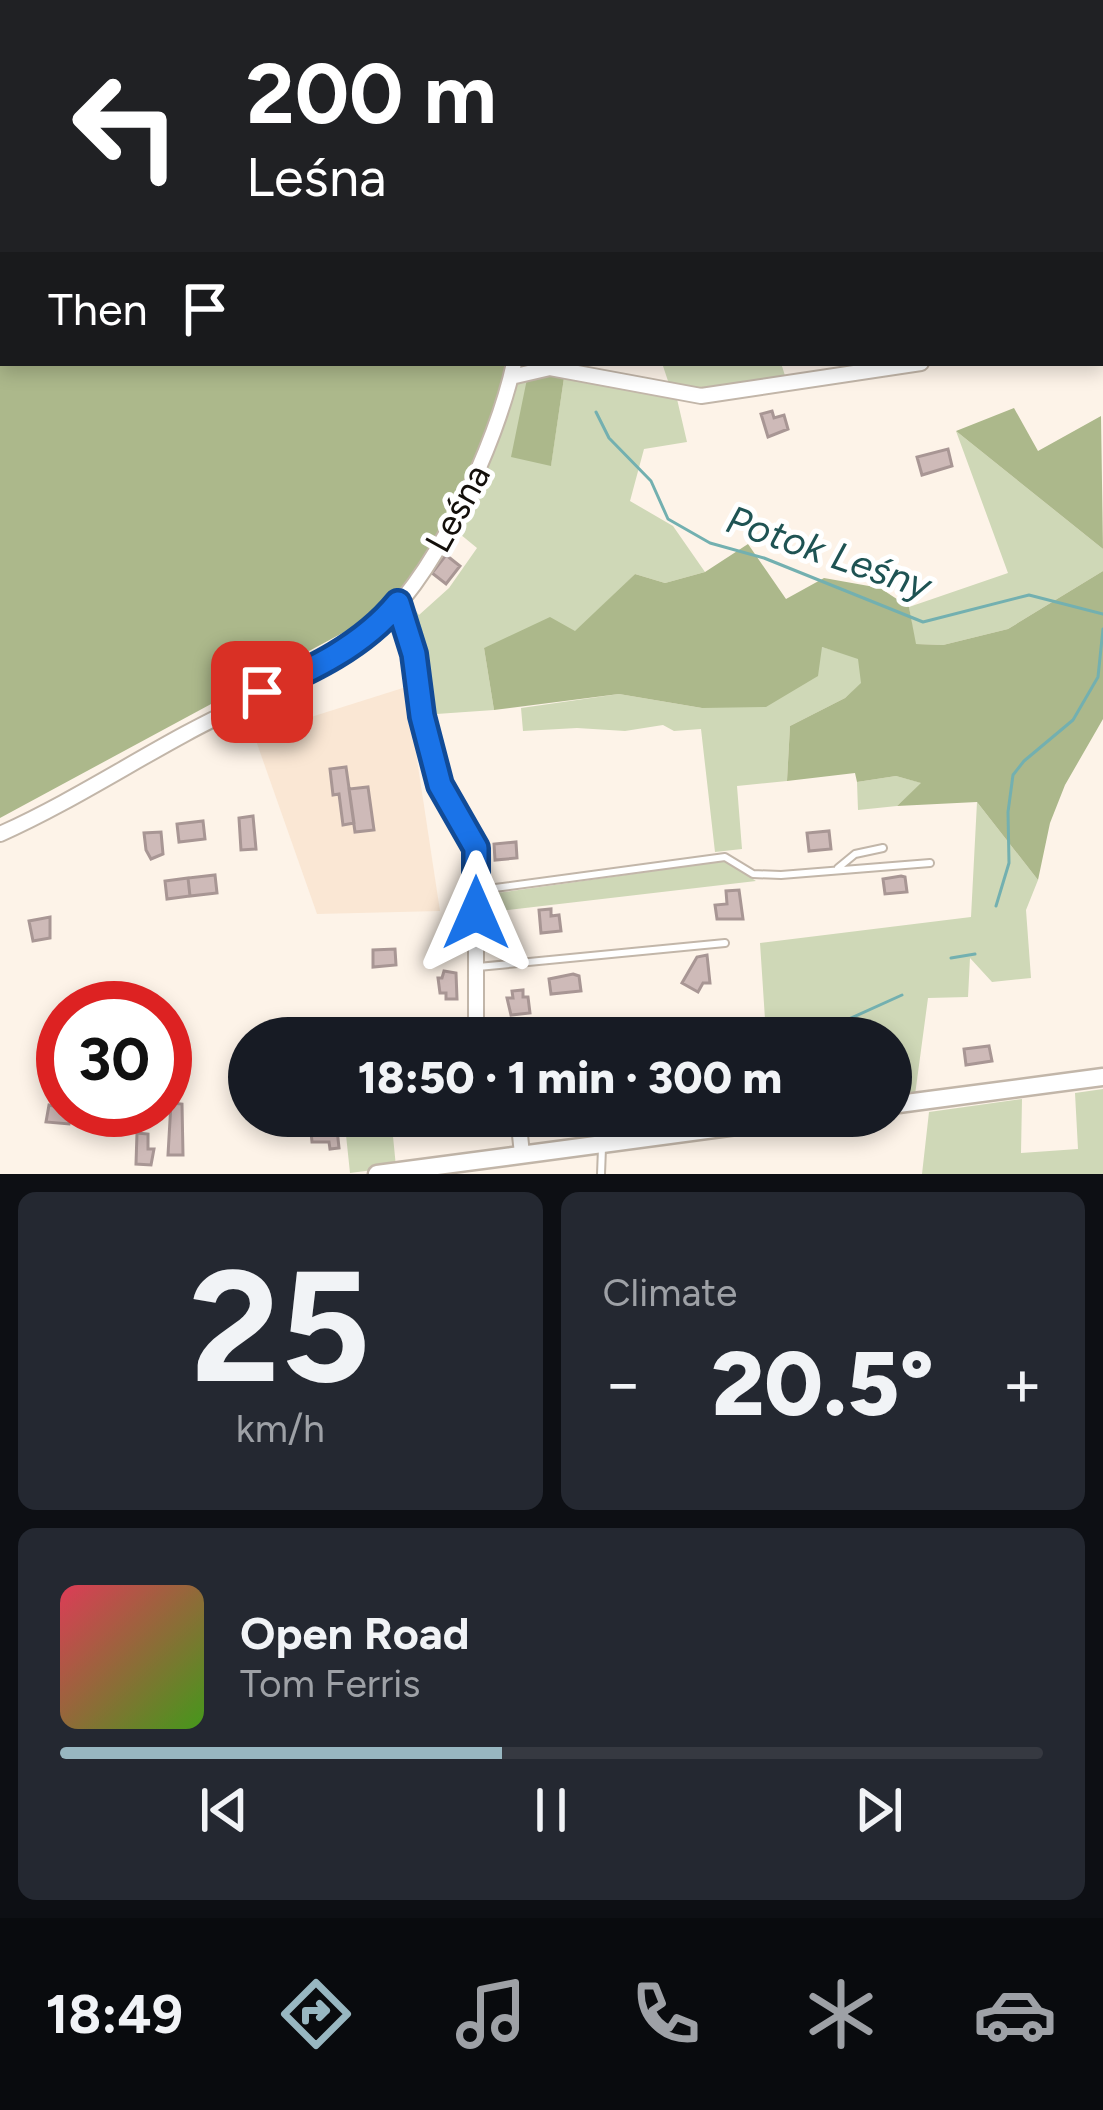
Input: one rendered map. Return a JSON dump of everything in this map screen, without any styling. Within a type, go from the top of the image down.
[{"type":"street","name":"Leśna","points":[[0,834],[371,632],[424,566],[480,469],[512,370],[550,368],[701,396],[901,366]]},
{"type":"street","points":[[398,603],[414,654],[422,716],[440,785],[476,848],[476,1017]]},
{"type":"street","points":[[912,1103],[1103,1077]]},
{"type":"street","points":[[520,1137],[521,1154]]},
{"type":"street","points":[[377,1174],[655,1137]]},
{"type":"lane","points":[[836,870],[855,854],[883,848]]},
{"type":"lane","points":[[476,891],[725,857],[753,874],[930,863]]},
{"type":"lane","points":[[476,968],[725,943]]},
{"type":"lane","points":[[602,1144],[602,1174]]},
{"type":"shaded area","points":[[406,687],[440,911],[317,914],[254,735]]},
{"type":"green space","points":[[0,366],[513,366],[490,446],[398,603],[0,818]]},
{"type":"green space","points":[[663,366],[782,366],[787,382],[696,391],[670,387]]},
{"type":"green space","points":[[565,371],[677,399],[687,442],[644,449],[630,501],[673,526],[705,572],[665,583],[635,574],[575,632],[484,648],[494,710],[422,715],[404,595],[419,615],[449,588],[477,548],[449,525],[511,377],[528,374],[551,465]]},
{"type":"green space","points":[[565,371],[551,466],[511,457],[528,374]]},
{"type":"green space","points":[[1014,408],[1038,451],[1101,416],[1103,549],[956,431]]},
{"type":"green space","points":[[956,431],[1103,549],[1103,571],[1008,629],[943,645],[915,644],[909,607],[1008,573]]},
{"type":"green space","points":[[748,544],[786,599],[824,578],[880,588],[909,607],[916,644],[943,645],[1008,629],[1103,571],[1103,719],[1065,785],[1050,823],[1038,880],[977,802],[897,806],[921,783],[896,776],[857,782],[855,773],[787,781],[790,726],[845,698],[861,683],[858,659],[822,647],[818,676],[766,707],[702,708],[619,694],[494,710],[484,648],[550,617],[575,631],[635,574],[665,583],[705,572]]},
{"type":"green space","points":[[822,647],[859,658],[862,683],[845,698],[790,726],[787,781],[737,786],[742,849],[715,852],[701,729],[674,731],[663,725],[625,731],[523,731],[521,708],[619,694],[702,708]]},
{"type":"green space","points":[[896,776],[922,783],[897,806],[858,810],[857,782]]},
{"type":"green space","points":[[977,802],[1038,880],[1026,910],[1031,978],[992,982],[970,958],[968,997],[928,998],[915,1095],[912,1017],[765,1017],[760,943],[971,917]]},
{"type":"green space","points":[[725,861],[756,881],[482,913],[482,899],[497,893]]},
{"type":"green space","points":[[1103,1089],[1103,1174],[922,1174],[929,1112],[1022,1099],[1021,1153],[1078,1149],[1075,1093]]},
{"type":"green space","points":[[346,1137],[393,1137],[396,1167],[350,1173]]},
{"type":"building","points":[[772,411],[774,418],[784,415],[788,429],[768,437],[761,414]]},
{"type":"building","points":[[948,449],[952,466],[922,475],[917,457]]},
{"type":"building","points":[[446,555],[460,566],[446,584],[432,573]]},
{"type":"building","points":[[346,767],[354,823],[343,825],[330,769]]},
{"type":"building","points":[[368,787],[374,830],[355,832],[349,789]]},
{"type":"building","points":[[253,816],[256,849],[241,850],[239,818]]},
{"type":"building","points":[[203,821],[205,839],[179,842],[177,824]]},
{"type":"building","points":[[829,831],[831,849],[809,851],[807,833]]},
{"type":"building","points":[[161,832],[163,854],[151,859],[144,833]]},
{"type":"building","points":[[516,842],[517,858],[495,860],[494,844]]},
{"type":"building","points":[[215,875],[217,893],[190,896],[188,878]]},
{"type":"building","points":[[901,876],[907,892],[885,894],[883,879]]},
{"type":"building","points":[[188,878],[190,896],[167,899],[165,881]]},
{"type":"building","points":[[739,890],[743,919],[717,919],[715,905],[727,904],[726,891]]},
{"type":"building","points":[[551,909],[551,916],[559,915],[561,931],[541,933],[539,910]]},
{"type":"building","points":[[50,917],[50,938],[33,941],[29,921]]},
{"type":"building","points":[[395,949],[396,965],[373,967],[373,950]]},
{"type":"building","points":[[707,955],[710,983],[703,983],[698,992],[682,983],[697,957]]},
{"type":"building","points":[[444,971],[456,973],[457,999],[446,999],[446,993],[440,993],[438,978]]},
{"type":"building","points":[[579,976],[581,991],[551,994],[549,979]]},
{"type":"building","points":[[523,990],[530,1013],[511,1015],[507,998],[513,998],[512,991]]},
{"type":"building","points":[[989,1046],[992,1061],[966,1065],[964,1049]]},
{"type":"building","points":[[137,1137],[148,1137],[148,1149],[154,1149],[151,1165],[136,1164]]},
{"type":"building","points":[[169,1137],[183,1137],[183,1155],[168,1155]]},
{"type":"building","points":[[312,1137],[338,1137],[339,1148],[330,1149],[329,1142],[312,1142]]},
{"type":"waterway","name":"Potok Leśny","points":[[596,412],[609,438],[651,481],[668,519],[710,543],[764,558],[923,622],[1029,595],[1103,614]]},
{"type":"waterway","points":[[996,906],[1009,863],[1013,775],[1073,720],[1098,677],[1103,629]]},
{"type":"waterway","points":[[951,958],[975,954]]},
{"type":"waterway","points":[[853,1017],[902,995]]},
{"type":"route","points":[[262,692],[353,644],[398,603],[414,654],[422,716],[440,785],[476,848],[476,913]]}]
